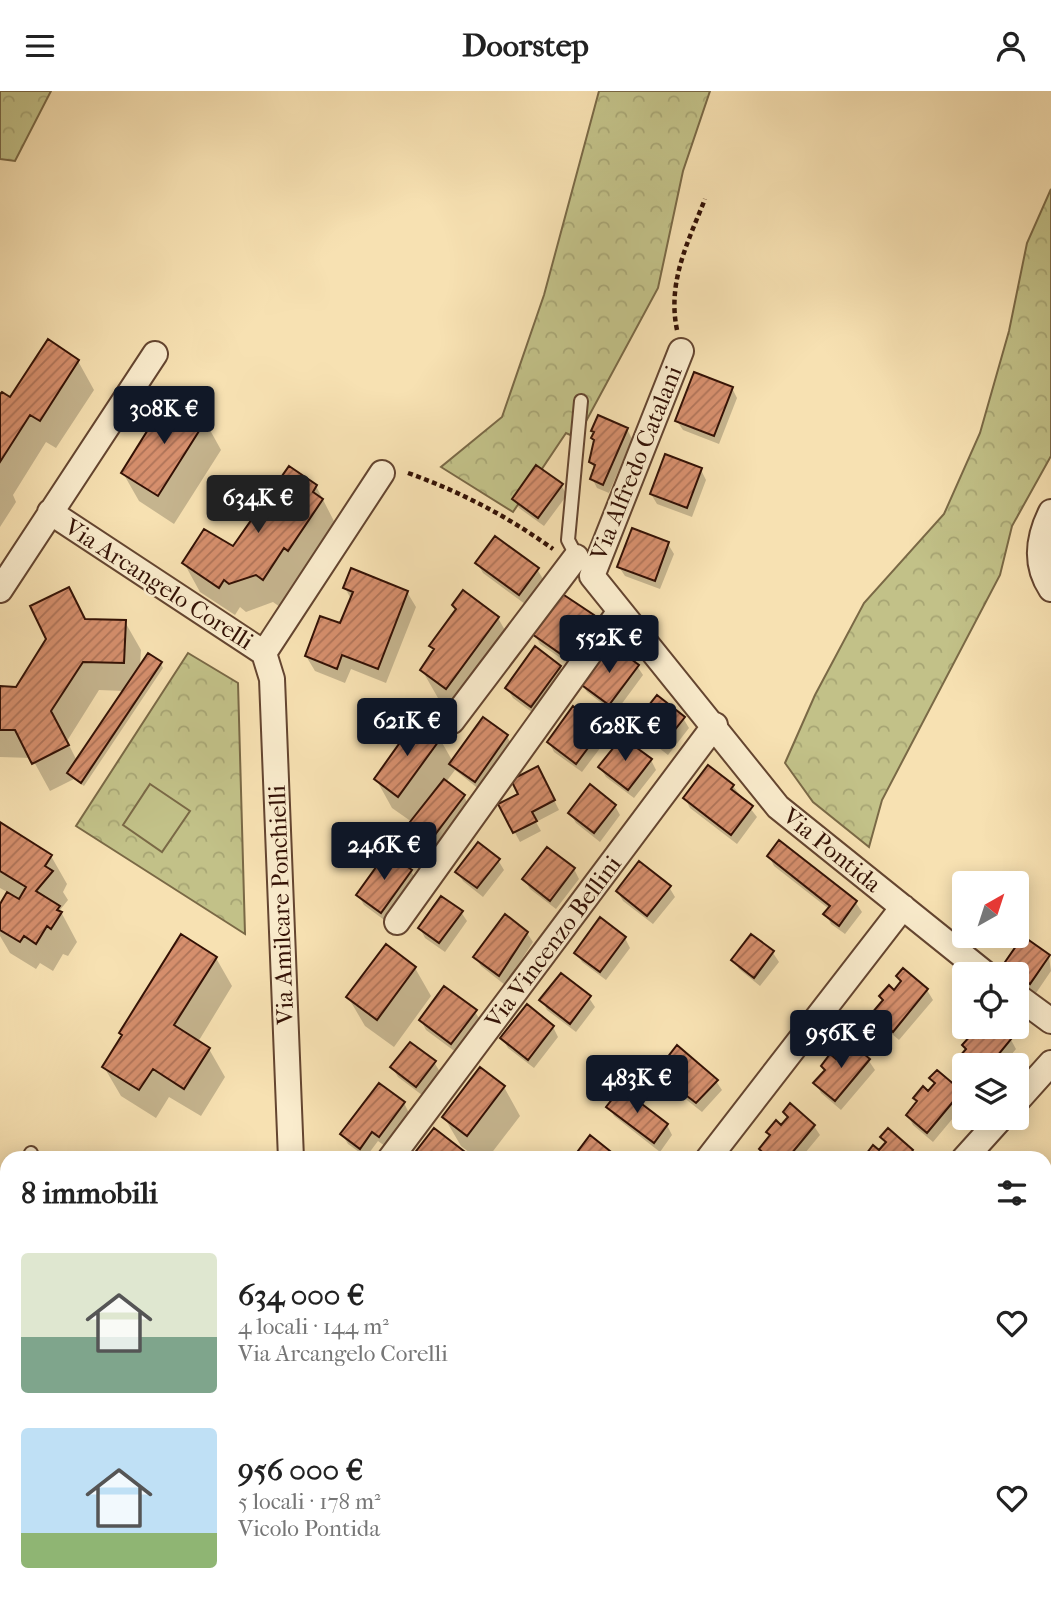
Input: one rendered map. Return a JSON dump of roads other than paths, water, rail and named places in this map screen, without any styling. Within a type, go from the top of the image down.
[{"type":"street","name":"Via Alfredo Catalani","points":[[452,721],[580,565],[681,351]]},
{"type":"street","points":[[0,590],[155,354]]},
{"type":"street","name":"Via Arcangelo Corelli","points":[[50,512],[264,653],[382,473]]},
{"type":"street","points":[[1051,512],[1039,547],[1041,574],[1051,589]]},
{"type":"street","name":"Via Pontida","points":[[580,565],[790,819],[971,962]]},
{"type":"street","points":[[397,922],[620,611]]},
{"type":"street","name":"Via Amilcare Ponchielli","points":[[264,653],[272,679],[291,1151]]},
{"type":"street","name":"Via Vincenzo Bellini","points":[[396,1151],[715,725]]},
{"type":"street","points":[[714,1151],[903,907]]},
{"type":"street","points":[[1029,1005],[1051,1021]]},
{"type":"street","points":[[1029,1088],[1051,1063]]},
{"type":"street","points":[[971,1151],[990,1130]]},
{"type":"lane","points":[[580,565],[568,540],[581,401]]}]
